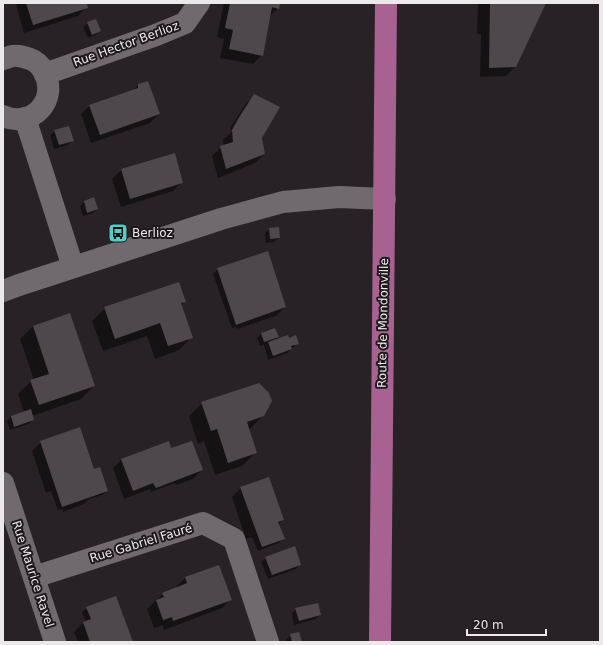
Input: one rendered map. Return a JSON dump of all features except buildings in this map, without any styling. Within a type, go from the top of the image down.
[{"type":"main road","name":"Route de Mondonville","points":[[380,642],[386,3]]},
{"type":"street","name":"Rue Hector Berlioz","points":[[45,74],[156,35],[185,23],[198,3]]},
{"type":"street","points":[[3,57],[24,56],[34,61],[42,68],[47,78],[49,89],[46,100],[40,110],[31,116],[21,120],[10,119],[3,116]]},
{"type":"street","points":[[25,118],[73,267]]},
{"type":"street","points":[[3,291],[221,219],[283,202],[338,197],[384,198]]},
{"type":"street","name":"Rue Maurice Ravel","points":[[3,482],[55,642]]},
{"type":"street","name":"Rue Gabriel Fauré","points":[[34,576],[203,523],[234,539],[268,642]]},
{"type":"place","name":"Berlioz","points":[[118,233]]}]
